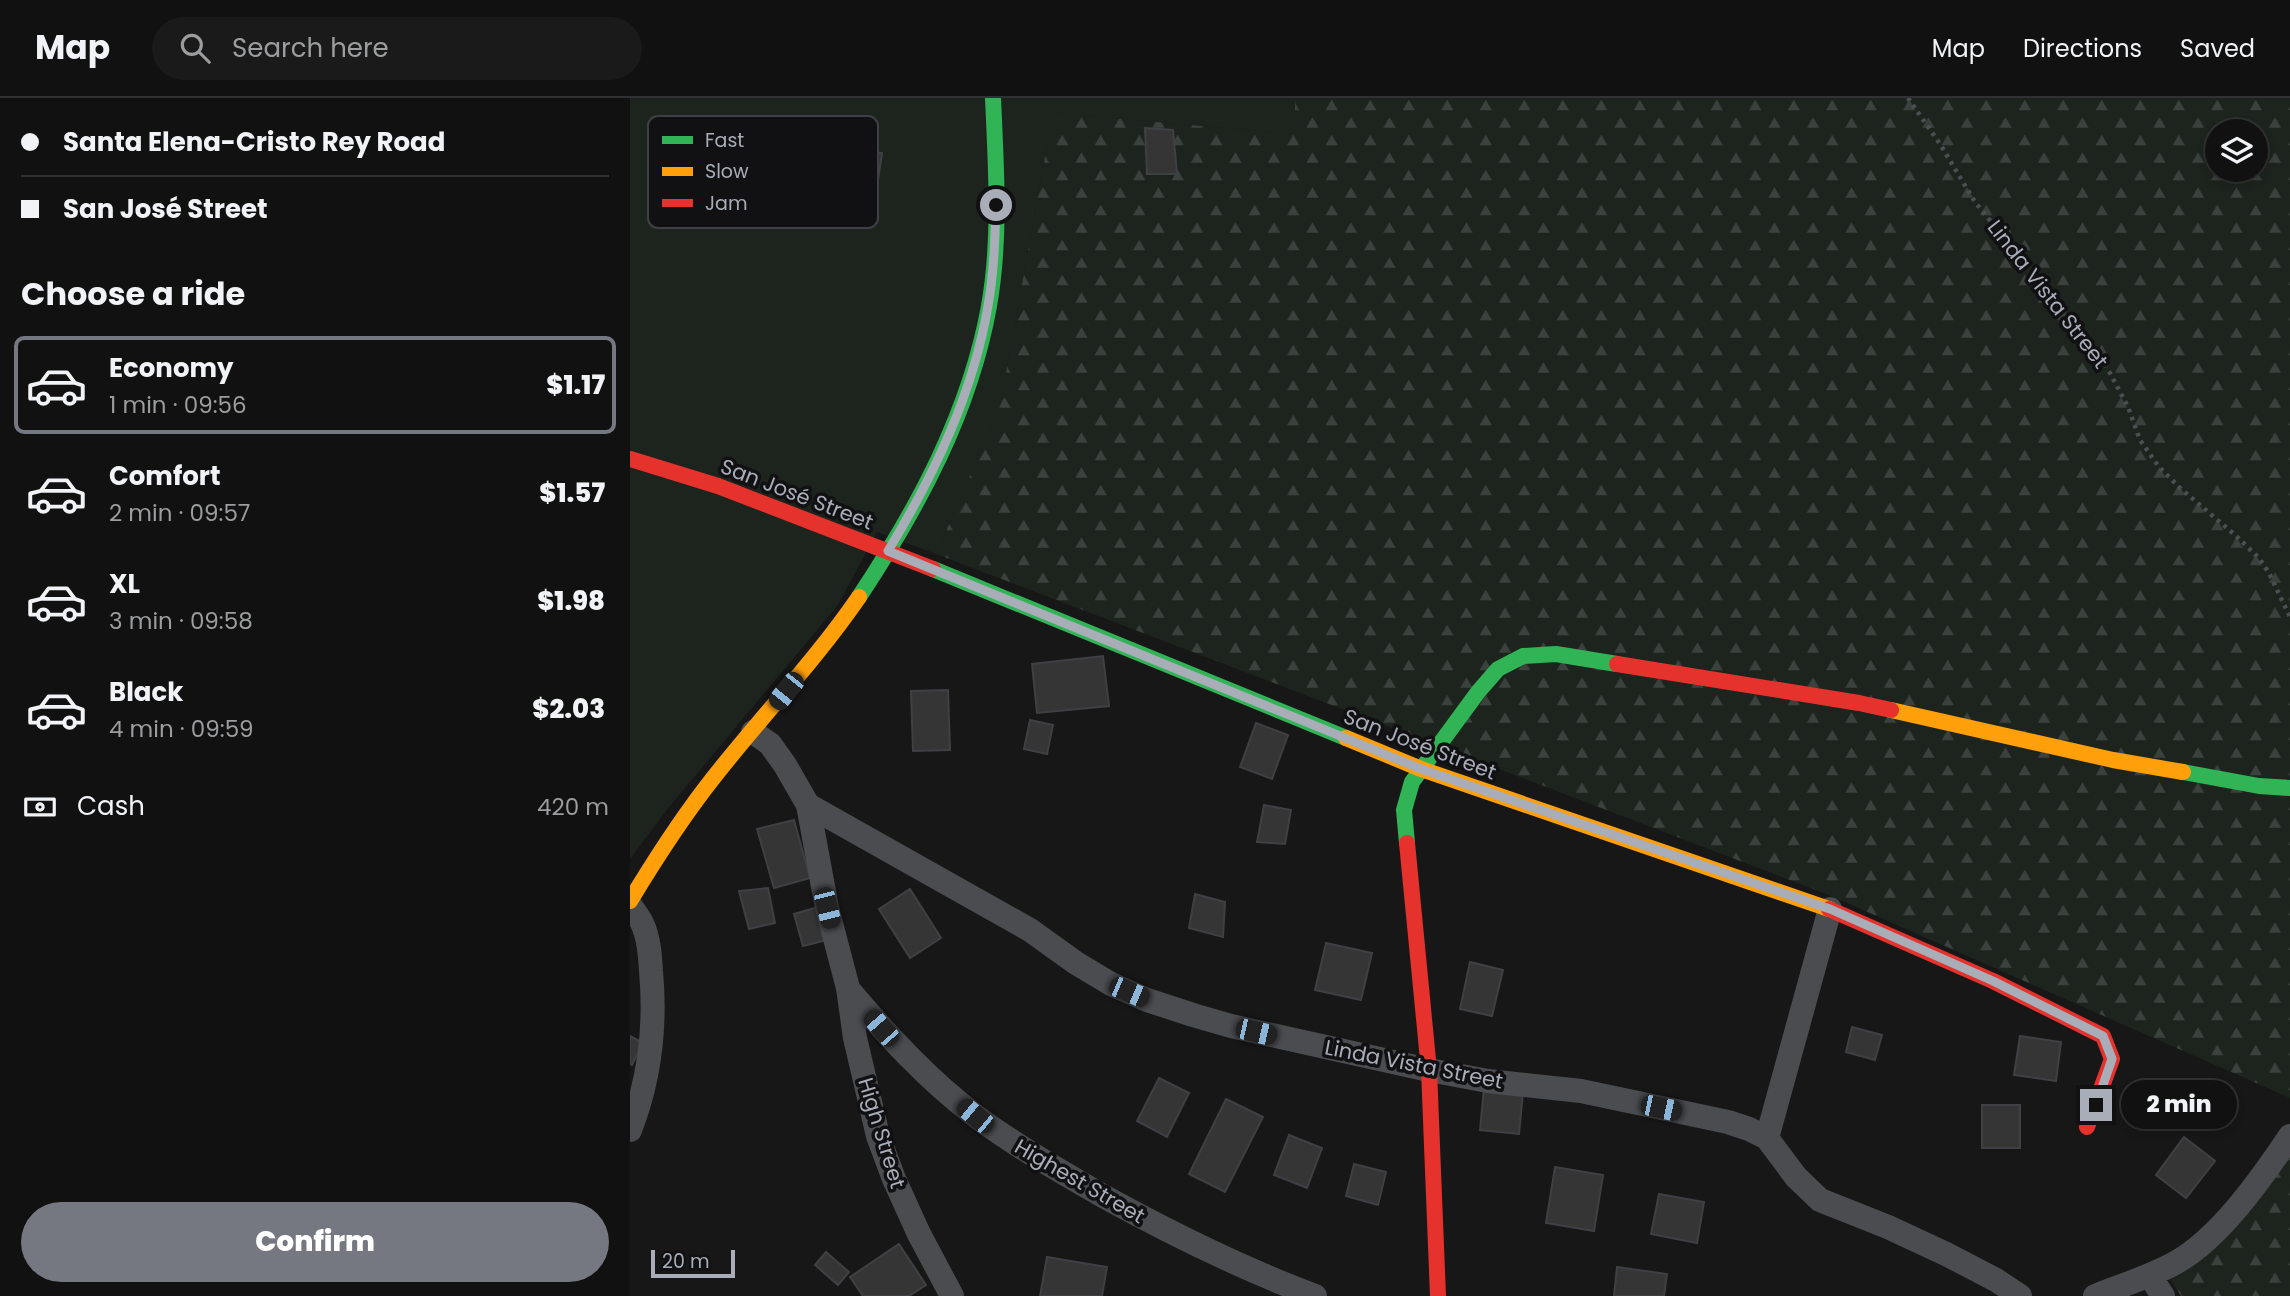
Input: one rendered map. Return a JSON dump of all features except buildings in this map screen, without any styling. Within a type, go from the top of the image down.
[{"type":"street","points":[[630,1130],[639,1109],[649,1065],[653,1017],[649,947],[642,923],[630,903],[651,864],[714,776],[820,650],[864,589],[930,476],[950,435],[989,305],[995,253],[993,98]]},
{"type":"street","name":"San José Street","points":[[630,459],[718,486],[888,551],[1421,769],[1830,909],[1993,981],[2103,1036],[2112,1059],[2087,1128]]},
{"type":"street","points":[[1438,1296],[1429,1070],[1404,810],[1409,788],[1421,769],[1498,669],[1523,656],[1556,654],[1859,703],[2113,760],[2259,786],[2290,788]]},
{"type":"street","name":"High Street","points":[[753,732],[770,744],[808,805],[827,908],[848,988],[855,1038],[878,1136],[919,1234],[952,1296]]},
{"type":"street","name":"Linda Vista Street","points":[[808,805],[1030,930],[1111,984],[1194,1016],[1429,1070],[1488,1081],[1581,1091],[1728,1122],[1767,1138]]},
{"type":"street","points":[[1830,909],[1767,1138],[1796,1177],[1820,1200],[1946,1254],[2020,1296]]},
{"type":"street","name":"Highest Street","points":[[848,988],[909,1058],[975,1116],[1004,1136],[1069,1176],[1208,1252],[1315,1296]]},
{"type":"street","points":[[2095,1296],[2156,1286],[2233,1212],[2290,1136]]},
{"type":"path","name":"Linda Vista Street","points":[[1908,98],[1975,202],[2103,360],[2128,407],[2140,440],[2159,467],[2259,558],[2290,617]]},
{"type":"green space","points":[[630,98],[1295,98],[1296,134],[1053,113],[1000,406],[936,554],[877,532],[838,605],[669,807],[630,859]]},
{"type":"green space","points":[[1295,98],[2290,98],[2290,1098],[1829,895],[936,554],[1000,406],[1053,113],[1295,134]]},
{"type":"green space","points":[[2290,1142],[2290,1296],[2181,1296],[2170,1279]]},
{"type":"traffic: fast","points":[[859,597],[902,529],[939,458],[969,384],[980,345],[989,306],[995,255],[997,202],[993,98]]},
{"type":"traffic: fast","points":[[933,569],[1346,738]]},
{"type":"traffic: fast","points":[[1407,843],[1404,810],[1412,782],[1498,669],[1523,656],[1556,654],[1617,664]]},
{"type":"traffic: fast","points":[[2183,772],[2259,786],[2290,788]]},
{"type":"traffic: slow","points":[[630,901],[703,792],[825,644],[859,597]]},
{"type":"traffic: slow","points":[[1891,710],[2113,760],[2183,772]]},
{"type":"traffic: slow","points":[[1346,738],[1421,769],[1829,909]]},
{"type":"traffic: jam","points":[[630,459],[718,486],[933,569]]},
{"type":"traffic: jam","points":[[1617,664],[1891,710]]},
{"type":"traffic: jam","points":[[1407,843],[1429,1070],[1438,1296]]},
{"type":"traffic: jam","points":[[1829,909],[1993,981],[2103,1036],[2112,1059],[2087,1127]]},
{"type":"route","points":[[996,205],[995,253],[989,305],[964,395],[950,435],[888,551],[1421,769],[1830,909],[1993,981],[2103,1036],[2112,1059],[2096,1105]]}]
